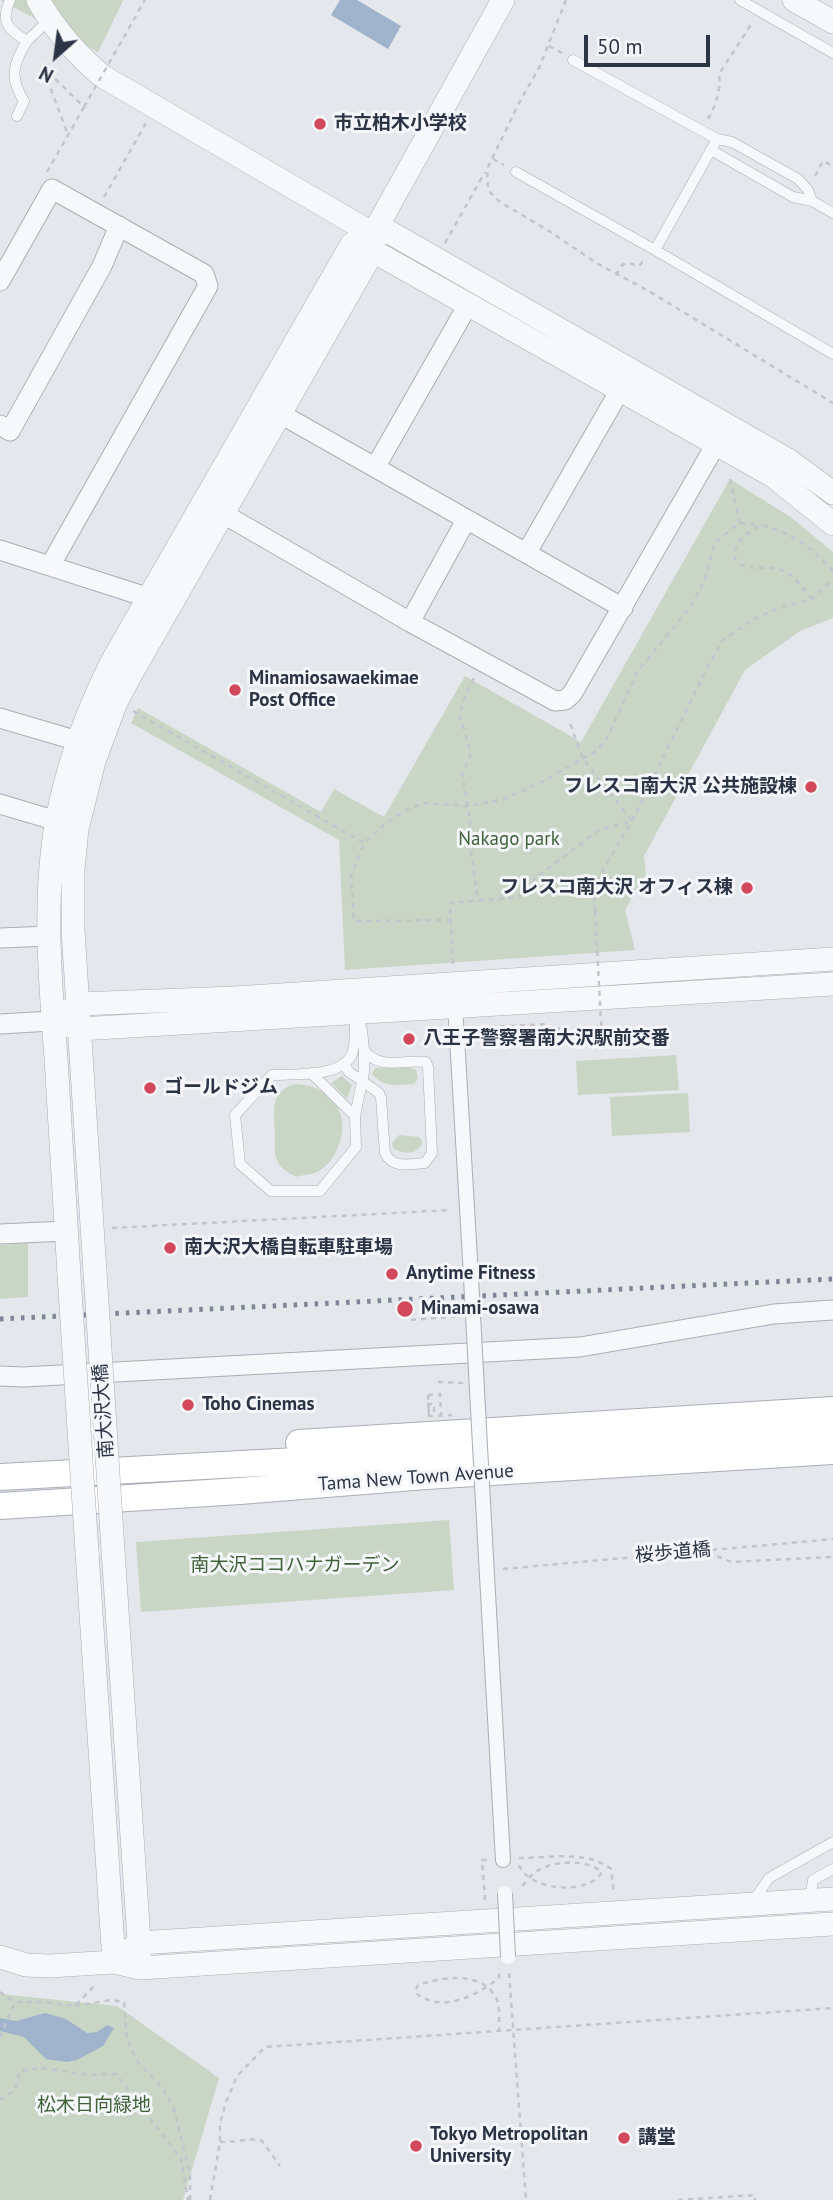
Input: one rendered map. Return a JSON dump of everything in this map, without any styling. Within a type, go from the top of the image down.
[{"type":"main road","points":[[238,1464],[289,1444],[833,1410]]},
{"type":"main road","name":"Tama New Town Avenue","points":[[0,1477],[833,1432]]},
{"type":"main road","name":"Tama New Town Avenue","points":[[0,1506],[833,1451]]},
{"type":"main road","points":[[240,1491],[299,1501],[833,1468]]},
{"type":"street","points":[[160,601],[222,513],[373,242],[503,0]]},
{"type":"street","points":[[794,0],[833,22]]},
{"type":"street","points":[[44,10],[77,55],[102,76],[469,303],[620,390],[721,435],[788,460],[833,493]]},
{"type":"street","points":[[0,281],[52,188],[204,274],[208,286],[50,566]]},
{"type":"street","points":[[0,425],[10,431],[102,266],[119,226]]},
{"type":"street","points":[[160,601],[352,244],[373,242],[389,232],[721,435],[833,524]]},
{"type":"street","points":[[376,466],[469,303]]},
{"type":"street","points":[[527,552],[620,390]]},
{"type":"street","points":[[279,412],[623,608]]},
{"type":"street","points":[[222,513],[410,622],[555,701],[561,701],[572,694],[721,435]]},
{"type":"street","points":[[410,622],[466,520]]},
{"type":"street","points":[[0,550],[160,601]]},
{"type":"street","name":"南大沢大橋","points":[[114,1962],[52,1021],[51,866],[57,821],[78,741],[101,684],[160,601]]},
{"type":"street","name":"南大沢大橋","points":[[140,1969],[72,899],[78,829],[94,761],[160,601]]},
{"type":"street","points":[[0,718],[78,741]]},
{"type":"street","points":[[0,804],[57,821]]},
{"type":"street","points":[[0,939],[50,936]]},
{"type":"street","points":[[0,1024],[52,1021],[80,1029],[355,1001],[833,960]]},
{"type":"street","points":[[52,1021],[78,1004],[235,998],[355,1001],[833,984]]},
{"type":"street","points":[[457,1025],[486,1558],[510,1859]]},
{"type":"street","points":[[0,1234],[66,1231]]},
{"type":"street","points":[[0,1376],[23,1377],[580,1347],[774,1314],[833,1310]]},
{"type":"street","points":[[87,1373],[93,1472]]},
{"type":"street","points":[[505,1897],[508,1957]]},
{"type":"street","points":[[114,1962],[139,1943],[822,1899]]},
{"type":"street","points":[[0,1957],[26,1965],[114,1962],[140,1969],[833,1924]]},
{"type":"lane","points":[[10,0],[4,8],[4,24],[27,41]]},
{"type":"lane","points":[[740,0],[833,54]]},
{"type":"lane","points":[[17,116],[24,101],[15,79],[15,63],[44,10]]},
{"type":"lane","points":[[573,60],[701,131],[717,139],[732,142],[798,179],[812,201]]},
{"type":"lane","points":[[653,249],[717,139]]},
{"type":"lane","points":[[711,150],[793,197],[812,201],[833,213]]},
{"type":"lane","points":[[516,172],[833,354]]},
{"type":"lane","points":[[355,1001],[364,1050],[362,1083],[355,1116],[356,1147],[320,1191],[271,1192],[240,1164],[235,1115],[272,1075],[324,1072],[348,1060],[354,1048],[355,1001]]},
{"type":"lane","points":[[344,1063],[348,1071],[362,1083],[379,1093],[385,1153],[388,1159],[398,1164],[425,1163],[432,1153],[426,1062],[384,1063],[364,1050]]},
{"type":"lane","points":[[311,1073],[355,1116]]},
{"type":"lane","points":[[752,1904],[769,1878],[833,1842]]},
{"type":"lane","points":[[822,1899],[813,1880],[833,1869]]},
{"type":"path","points":[[52,188],[45,174],[145,0]]},
{"type":"path","points":[[701,131],[718,102],[719,74],[746,34]]},
{"type":"path","points":[[68,135],[47,75],[49,73],[54,76],[84,107]]},
{"type":"path","points":[[95,212],[146,122]]},
{"type":"path","points":[[807,190],[824,161],[833,166]]},
{"type":"path","points":[[444,245],[487,170]]},
{"type":"path","points":[[616,275],[622,265],[628,263],[639,266],[653,249]]},
{"type":"path","points":[[730,479],[740,523]]},
{"type":"path","points":[[451,919],[354,921],[351,876],[364,843],[384,825],[416,806],[424,803],[469,806],[504,799],[544,781],[596,751],[606,740],[638,671],[691,606],[705,579],[715,542],[740,523],[779,529],[799,540],[833,571]]},
{"type":"path","points":[[761,525],[745,535],[735,547],[734,556],[737,563],[748,569],[762,566],[781,569],[812,598]]},
{"type":"path","points":[[457,1025],[548,1024],[548,1029],[553,1030],[601,1030],[594,893],[600,875],[632,821],[723,640],[752,620],[812,598],[833,579]]},
{"type":"path","points":[[477,674],[462,702],[460,716],[470,750],[470,758],[462,773],[469,806],[470,844],[478,901]]},
{"type":"path","points":[[131,710],[364,843]]},
{"type":"path","points":[[570,723],[583,759],[632,821]]},
{"type":"path","points":[[453,967],[450,903],[518,897],[538,876],[599,830],[632,821]]},
{"type":"path","points":[[108,1228],[468,1209]]},
{"type":"path","points":[[411,1320],[474,1315]]},
{"type":"path","points":[[438,1382],[478,1383]]},
{"type":"path","points":[[428,1404],[434,1404],[434,1415],[441,1415],[440,1394],[428,1395],[429,1416],[452,1415]]},
{"type":"path","name":"桜歩道橋","points":[[513,1568],[833,1539]]},
{"type":"path","points":[[705,1550],[731,1562],[833,1557]]},
{"type":"path","points":[[485,1907],[482,1860],[589,1857],[611,1869],[615,1900]]},
{"type":"path","points":[[505,1897],[517,1901],[521,1888],[528,1880],[536,1871],[553,1865],[594,1865],[602,1872],[588,1886],[544,1885],[535,1881],[526,1877],[510,1859]]},
{"type":"path","points":[[499,2032],[495,1994],[487,1988],[477,1983],[455,1978],[437,1979],[418,1985],[415,1992],[420,1997],[431,2000],[449,2002],[469,1997],[486,1988],[492,1983],[499,1978],[499,1958],[508,1957],[526,2200]]},
{"type":"path","points":[[75,2006],[95,1984]]},
{"type":"path","points":[[0,1992],[15,2003],[42,2002],[75,2006],[111,2000],[124,2003],[127,2040],[132,2051],[138,2062],[162,2087],[174,2109],[190,2174],[189,2200]]},
{"type":"path","points":[[0,2037],[15,2003]]},
{"type":"path","points":[[210,2200],[220,2142],[220,2123],[226,2102],[237,2076],[265,2048],[833,2008]]},
{"type":"path","points":[[0,2100],[15,2090],[20,2071],[42,2068],[89,2075],[116,2074],[181,2159],[189,2200]]},
{"type":"path","points":[[220,2142],[230,2143],[249,2137],[262,2141],[280,2166]]},
{"type":"path","points":[[678,2200],[755,2195],[755,2200]]},
{"type":"green space","points":[[0,0],[123,0],[123,1],[98,52]]},
{"type":"green space","name":"Nakago park","points":[[730,479],[792,518],[833,552],[833,618],[800,631],[745,670],[644,856],[646,874],[625,910],[635,950],[345,970],[339,840],[131,723],[138,708],[321,812],[334,789],[384,817],[465,676],[581,742]]},
{"type":"green space","points":[[676,1055],[679,1090],[578,1095],[576,1061]]},
{"type":"green space","points":[[375,1068],[411,1068],[416,1070],[418,1078],[414,1084],[386,1084],[372,1074]]},
{"type":"green space","points":[[342,1076],[352,1085],[347,1099],[331,1083]]},
{"type":"green space","points":[[296,1084],[313,1087],[334,1101],[341,1114],[342,1133],[336,1152],[324,1167],[312,1174],[296,1177],[283,1169],[277,1161],[274,1118],[277,1096],[287,1087]]},
{"type":"green space","points":[[688,1093],[690,1132],[612,1136],[610,1097]]},
{"type":"green space","points":[[399,1135],[419,1137],[421,1146],[406,1153],[393,1148],[392,1143]]},
{"type":"green space","points":[[28,1243],[28,1297],[0,1299],[0,1245]]},
{"type":"green space","name":"南大沢ココハナガーデン","points":[[449,1520],[454,1590],[141,1612],[136,1542]]},
{"type":"green space","name":"松木日向緑地","points":[[0,1994],[117,2006],[219,2078],[183,2200],[0,2200]]},
{"type":"water","points":[[340,0],[357,0],[401,26],[388,49],[331,15]]},
{"type":"water","points":[[45,2013],[66,2019],[87,2033],[97,2032],[107,2025],[114,2028],[103,2046],[77,2060],[67,2062],[46,2059],[24,2037],[0,2031],[0,2018],[16,2021]]},
{"type":"railway","points":[[0,1319],[833,1279]]},
{"type":"place","name":"市立柏木小学校","points":[[320,124]]},
{"type":"place","name":"Minamiosawaekimae Post Office","points":[[235,690]]},
{"type":"place","name":"フレスコ南大沢 公共施設棟","points":[[811,787]]},
{"type":"place","name":"フレスコ南大沢 オフィス棟","points":[[747,888]]},
{"type":"place","name":"八王子警察署南大沢駅前交番","points":[[409,1039]]},
{"type":"place","name":"ゴールドジム","points":[[150,1088]]},
{"type":"place","name":"南大沢大橋自転車駐車場","points":[[170,1248]]},
{"type":"place","name":"Anytime Fitness","points":[[392,1274]]},
{"type":"place","name":"Minami-osawa","points":[[405,1309]]},
{"type":"place","name":"Toho Cinemas","points":[[188,1405]]},
{"type":"place","name":"講堂","points":[[624,2138]]},
{"type":"place","name":"Tokyo Metropolitan University","points":[[416,2146]]}]
